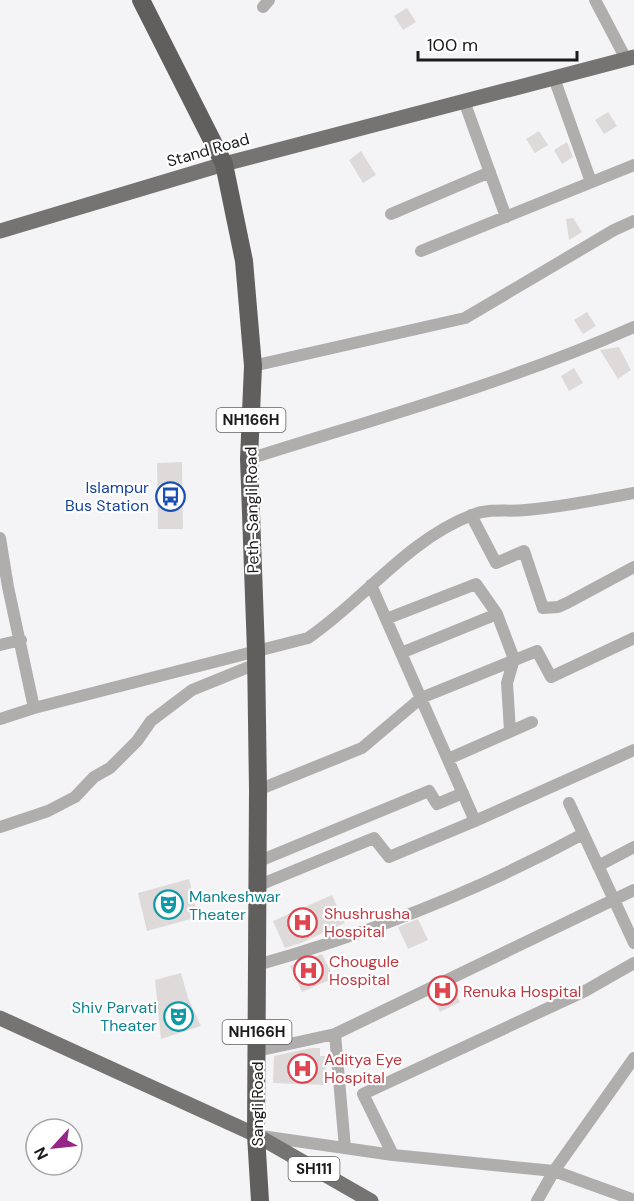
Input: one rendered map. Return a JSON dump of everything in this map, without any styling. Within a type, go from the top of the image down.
[{"type":"highway","name":"Peth-Sangli Road","points":[[141,0],[224,164],[244,261],[253,366],[249,459],[256,658],[257,862]]},
{"type":"highway","name":"Sangli Road","points":[[257,862],[256,1136],[260,1201]]},
{"type":"main road","name":"Stand Road","points":[[0,231],[224,164],[630,58]]},
{"type":"main road","points":[[0,1018],[256,1136]]},
{"type":"main road","name":"SH111","points":[[256,1136],[371,1201]]},
{"type":"street","points":[[595,0],[630,58]]},
{"type":"street","points":[[554,78],[591,182]]},
{"type":"street","points":[[464,101],[506,217]]},
{"type":"street","points":[[421,251],[634,165]]},
{"type":"street","points":[[391,214],[490,172]]},
{"type":"street","points":[[253,366],[465,318],[614,230],[634,221]]},
{"type":"street","points":[[249,459],[527,371],[634,327]]},
{"type":"street","points":[[0,827],[48,811],[75,797],[94,777],[110,768],[137,741],[151,721],[192,690],[256,658],[308,638],[331,623],[371,585],[437,533],[471,515],[487,511],[524,510],[586,503],[634,493]]},
{"type":"street","points":[[471,515],[496,563],[524,551],[543,608],[558,607],[567,603],[634,567]]},
{"type":"street","points":[[0,538],[4,588],[21,640],[34,708]]},
{"type":"street","points":[[386,619],[476,584],[496,614],[514,659],[507,683],[510,731]]},
{"type":"street","points":[[371,585],[476,822]]},
{"type":"street","points":[[401,652],[496,614]]},
{"type":"street","points":[[258,790],[362,748],[421,698],[514,659],[537,651],[551,677],[634,638]]},
{"type":"street","points":[[0,645],[21,640]]},
{"type":"street","points":[[0,719],[34,708],[256,658]]},
{"type":"street","points":[[448,759],[532,722]]},
{"type":"street","points":[[257,886],[374,838],[389,857],[476,822],[634,750]]},
{"type":"street","points":[[257,862],[429,791],[437,804],[463,793]]},
{"type":"street","points":[[569,803],[634,943]]},
{"type":"street","points":[[257,965],[326,945],[434,904],[543,856],[584,834]]},
{"type":"street","points":[[598,866],[634,847]]},
{"type":"street","points":[[257,1051],[335,1034],[634,890]]},
{"type":"street","points":[[393,1155],[363,1094],[585,990],[634,963]]},
{"type":"street","points":[[335,1034],[345,1148]]},
{"type":"street","points":[[537,1201],[554,1172],[634,1058]]},
{"type":"street","points":[[256,1136],[393,1155],[554,1172],[634,1200]]},
{"type":"building","points":[[407,8],[416,22],[403,30],[394,16]]},
{"type":"building","points":[[608,112],[617,126],[604,134],[595,120]]},
{"type":"building","points":[[539,131],[548,145],[535,153],[526,139]]},
{"type":"building","points":[[567,142],[573,157],[562,164],[554,150]]},
{"type":"building","points":[[361,151],[376,175],[363,183],[349,160]]},
{"type":"building","points":[[573,218],[582,232],[569,240],[566,219]]},
{"type":"building","points":[[587,312],[596,326],[583,334],[574,320]]},
{"type":"building","points":[[619,347],[631,370],[618,379],[600,350]]},
{"type":"building","points":[[574,368],[583,383],[569,391],[561,376]]},
{"type":"building","name":"Islampur Bus Station","points":[[182,462],[183,529],[158,529],[157,463]]},
{"type":"building","name":"Mankeshwar Theater","points":[[189,879],[198,917],[147,931],[138,893]]},
{"type":"building","points":[[332,895],[345,923],[285,948],[273,921]]},
{"type":"building","points":[[418,919],[428,940],[408,949],[398,927]]},
{"type":"building","points":[[322,954],[334,978],[302,992],[290,966]]},
{"type":"building","name":"Shiv Parvati Theater","points":[[181,973],[188,998],[201,1026],[161,1039],[155,980]]},
{"type":"building","points":[[452,987],[460,1002],[440,1012],[432,996]]},
{"type":"building","points":[[320,1048],[320,1056],[326,1056],[325,1085],[273,1083],[274,1056]]},
{"type":"place","name":"Islampur Bus Station","points":[[170,496]]},
{"type":"place","name":"Mankeshwar Theater","points":[[168,905]]},
{"type":"place","name":"Shushrusha Hospital","points":[[303,922]]},
{"type":"place","name":"Chougule Hospital","points":[[308,970]]},
{"type":"place","name":"Renuka Hospital","points":[[442,991]]},
{"type":"place","name":"Shiv Parvati Theater","points":[[178,1016]]},
{"type":"place","name":"Aditya Eye Hospital","points":[[303,1068]]}]
